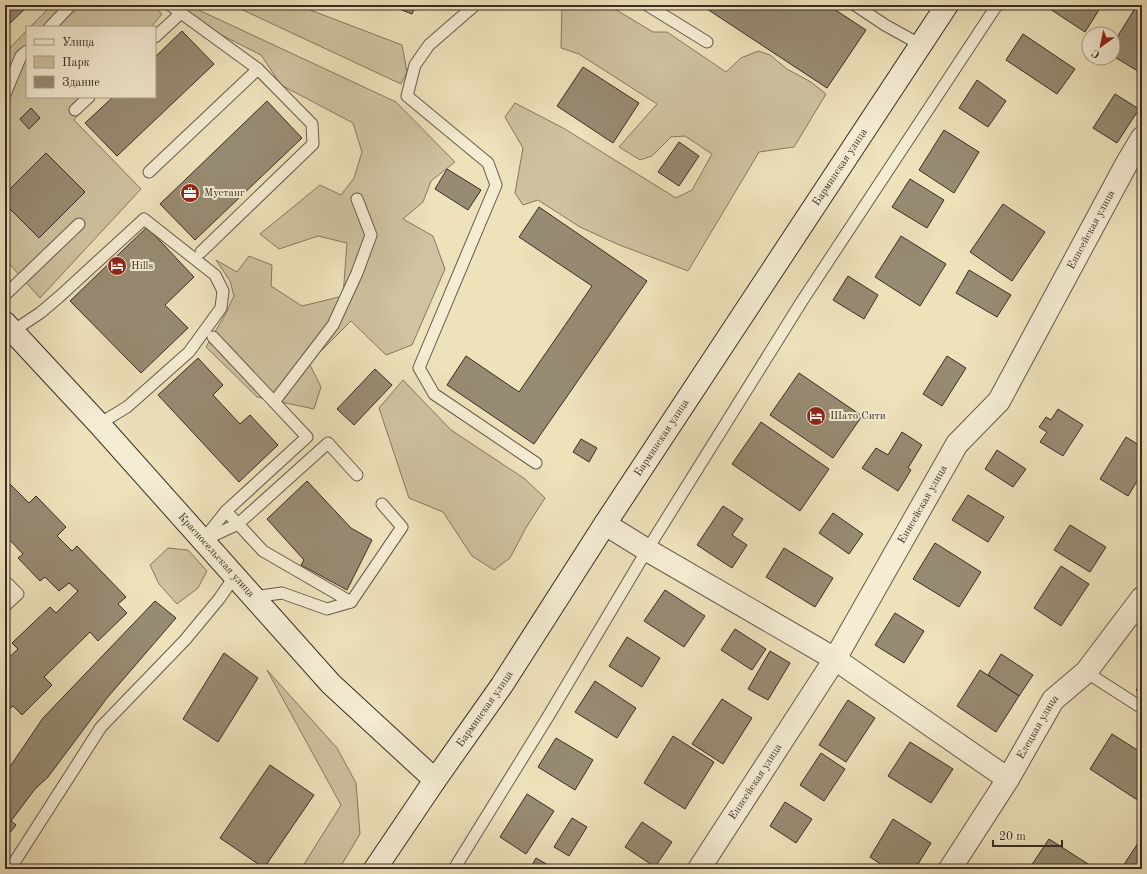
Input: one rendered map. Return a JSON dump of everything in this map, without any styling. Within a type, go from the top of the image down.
[{"type":"street","name":"Барминская улица","points":[[375,869],[502,685],[605,524],[947,5]]},
{"type":"street","name":"Енисейская улица","points":[[699,869],[835,659],[957,444],[999,401],[1126,163],[1142,138]]},
{"type":"street","name":"Красносельская улица","points":[[9,327],[99,424],[331,684],[436,780]]},
{"type":"street","points":[[605,524],[835,659],[1008,779]]},
{"type":"street","name":"Елецкая улица","points":[[950,869],[1008,779],[1053,700],[1086,672],[1142,598]]},
{"type":"lane","points":[[51,26],[71,5]]},
{"type":"lane","points":[[170,5],[258,69],[312,124],[313,144],[202,252]]},
{"type":"lane","points":[[475,5],[429,44],[415,65],[407,96],[488,163],[496,185],[419,368],[434,394],[536,463]]},
{"type":"lane","points":[[646,5],[707,42]]},
{"type":"lane","points":[[855,5],[885,25],[921,45]]},
{"type":"lane","points":[[454,869],[549,715],[647,550],[802,301],[997,5]]},
{"type":"lane","points":[[156,36],[181,13]]},
{"type":"lane","points":[[5,94],[22,56],[26,52]]},
{"type":"lane","points":[[149,172],[258,69]]},
{"type":"lane","points":[[74,110],[88,98]]},
{"type":"lane","points":[[274,402],[333,324],[357,273],[371,235],[357,199]]},
{"type":"lane","points":[[9,327],[40,313],[144,219],[215,275],[223,291],[221,308],[189,352],[127,407],[99,424]]},
{"type":"lane","points":[[5,295],[79,224]]},
{"type":"lane","points":[[203,540],[226,511],[307,437],[213,338]]},
{"type":"lane","points":[[203,540],[238,524],[328,443],[357,475]]},
{"type":"lane","points":[[254,597],[282,593],[327,609],[351,602],[402,527],[382,504]]},
{"type":"lane","points":[[226,511],[263,551],[351,602]]},
{"type":"lane","points":[[10,869],[100,727],[185,640],[219,599],[235,576]]},
{"type":"lane","points":[[5,581],[18,594],[5,606]]},
{"type":"lane","points":[[1086,672],[1142,708]]},
{"type":"green space","points":[[52,5],[152,5],[162,14],[152,26],[31,26]]},
{"type":"green space","points":[[180,5],[188,5],[396,102],[455,162],[431,181],[423,202],[403,219],[433,236],[445,269],[412,345],[386,355],[351,321],[309,363],[321,387],[314,409],[257,397],[206,347],[225,315],[234,296],[230,281],[216,260],[237,272],[249,256],[272,265],[271,286],[302,306],[343,296],[347,243],[318,236],[279,249],[260,234],[320,185],[341,195],[354,178],[362,152],[353,123],[281,85],[261,55],[182,15]]},
{"type":"green space","points":[[232,5],[297,5],[402,45],[407,72],[401,84]]},
{"type":"green space","points":[[562,5],[608,5],[653,32],[667,32],[726,72],[741,58],[758,51],[770,55],[787,69],[811,82],[826,94],[794,147],[759,152],[688,271],[617,244],[580,227],[538,200],[523,205],[515,193],[523,148],[505,117],[515,103],[565,129],[676,198],[692,190],[712,154],[685,136],[671,137],[652,156],[640,160],[619,147],[657,104],[579,54],[561,48]]},
{"type":"green space","points":[[26,31],[26,98],[92,98],[74,120],[141,189],[40,298],[5,259],[5,53]]},
{"type":"green space","points":[[403,380],[451,430],[525,479],[545,498],[527,526],[510,558],[494,570],[472,556],[443,512],[409,498],[379,408]]},
{"type":"green space","points":[[168,548],[188,550],[207,571],[198,588],[177,604],[159,584],[150,565]]},
{"type":"green space","points":[[267,670],[337,748],[356,783],[360,834],[339,869],[301,869],[341,805]]},
{"type":"building","points":[[5,5],[29,5],[5,28]]},
{"type":"building","points":[[389,5],[416,5],[412,14]]},
{"type":"building","points":[[701,5],[828,5],[866,30],[827,88]]},
{"type":"building","points":[[1048,5],[1102,5],[1089,26],[1081,26],[1081,29],[1047,7]]},
{"type":"building","points":[[1137,5],[1142,5],[1141,73],[1121,61],[1121,31]]},
{"type":"building","points":[[182,31],[214,64],[117,156],[85,123],[112,98],[156,98],[156,56]]},
{"type":"building","points":[[1023,34],[1075,69],[1057,94],[1006,60]]},
{"type":"building","points":[[583,67],[639,103],[613,143],[557,106]]},
{"type":"building","points":[[977,80],[1006,101],[988,127],[959,108]]},
{"type":"building","points":[[1115,94],[1139,109],[1117,143],[1093,128]]},
{"type":"building","points":[[267,101],[302,138],[195,240],[160,204]]},
{"type":"building","points":[[31,108],[40,118],[29,129],[20,119]]},
{"type":"building","points":[[944,130],[979,152],[954,193],[919,170]]},
{"type":"building","points":[[679,142],[699,156],[679,186],[658,172]]},
{"type":"building","points":[[46,153],[85,192],[39,238],[5,204],[5,194]]},
{"type":"building","points":[[447,169],[481,190],[468,210],[435,189]]},
{"type":"building","points":[[910,179],[944,200],[927,228],[892,207]]},
{"type":"building","points":[[1003,204],[1045,232],[1012,281],[970,252]]},
{"type":"building","points":[[539,207],[647,281],[534,444],[447,385],[466,356],[519,392],[592,286],[519,237]]},
{"type":"building","points":[[147,227],[194,277],[165,305],[188,328],[141,373],[70,301]]},
{"type":"building","points":[[901,236],[946,264],[920,306],[875,277]]},
{"type":"building","points":[[969,270],[1011,295],[997,317],[956,293]]},
{"type":"building","points":[[848,276],[878,295],[864,319],[833,300]]},
{"type":"building","points":[[947,356],[966,368],[942,406],[923,394]]},
{"type":"building","points":[[198,358],[223,385],[213,395],[240,424],[250,415],[278,445],[239,482],[158,395]]},
{"type":"building","points":[[375,369],[392,385],[354,425],[337,409]]},
{"type":"building","name":"Шато Сити","points":[[799,373],[862,416],[833,458],[770,415]]},
{"type":"building","points":[[1058,409],[1083,425],[1063,456],[1040,442],[1047,432],[1039,427],[1046,417],[1051,420]]},
{"type":"building","points":[[761,422],[829,469],[800,511],[732,464]]},
{"type":"building","points":[[902,432],[922,445],[908,468],[911,470],[898,491],[862,468],[876,448],[888,455]]},
{"type":"building","points":[[1126,437],[1142,447],[1142,473],[1128,496],[1100,479]]},
{"type":"building","points":[[581,439],[597,448],[589,462],[573,452]]},
{"type":"building","points":[[997,450],[1026,469],[1013,487],[985,469]]},
{"type":"building","points":[[5,479],[29,503],[36,496],[66,527],[57,536],[72,551],[77,546],[126,597],[118,604],[127,613],[98,641],[90,632],[44,677],[52,685],[22,715],[13,706],[5,713],[5,661],[18,649],[12,643],[50,607],[56,613],[78,591],[69,583],[59,591],[45,577],[40,581],[18,558],[23,554],[5,535]]},
{"type":"building","points":[[307,481],[351,528],[372,540],[347,590],[301,565],[304,560],[267,519]]},
{"type":"building","points":[[968,495],[1004,517],[988,542],[952,520]]},
{"type":"building","points":[[723,506],[743,519],[732,535],[747,545],[732,568],[697,545]]},
{"type":"building","points":[[833,513],[863,534],[849,554],[819,533]]},
{"type":"building","points":[[1070,525],[1106,547],[1090,572],[1054,550]]},
{"type":"building","points":[[935,543],[981,572],[959,607],[913,579]]},
{"type":"building","points":[[784,548],[833,578],[815,607],[766,577]]},
{"type":"building","points":[[1061,566],[1089,584],[1061,626],[1034,608]]},
{"type":"building","points":[[665,590],[705,616],[684,647],[644,621]]},
{"type":"building","points":[[155,601],[176,618],[107,698],[48,777],[35,789],[11,821],[16,825],[5,839],[5,774],[43,718]]},
{"type":"building","points":[[895,613],[924,631],[904,663],[875,645]]},
{"type":"building","points":[[735,629],[766,649],[752,670],[721,650]]},
{"type":"building","points":[[627,637],[660,658],[642,687],[609,666]]},
{"type":"building","points":[[770,651],[790,663],[768,700],[748,689]]},
{"type":"building","points":[[224,653],[258,678],[218,742],[183,719]]},
{"type":"building","points":[[1001,654],[1033,675],[1019,696],[988,675]]},
{"type":"building","points":[[980,670],[1019,696],[996,732],[957,706]]},
{"type":"building","points":[[595,681],[636,708],[617,738],[575,712]]},
{"type":"building","points":[[1142,682],[1142,694],[1136,690]]},
{"type":"building","points":[[722,699],[752,718],[723,764],[692,744]]},
{"type":"building","points":[[848,700],[875,718],[846,762],[819,745]]},
{"type":"building","points":[[1112,734],[1142,753],[1142,803],[1090,769]]},
{"type":"building","points":[[673,736],[714,762],[685,809],[644,783]]},
{"type":"building","points":[[556,738],[593,760],[575,790],[538,767]]},
{"type":"building","points":[[910,742],[953,769],[931,803],[888,776]]},
{"type":"building","points":[[821,753],[845,769],[824,801],[800,785]]},
{"type":"building","points":[[270,765],[314,795],[264,868],[220,838]]},
{"type":"building","points":[[527,794],[554,811],[526,854],[500,837]]},
{"type":"building","points":[[785,802],[812,819],[796,843],[770,826]]},
{"type":"building","points":[[572,818],[587,827],[569,856],[554,847]]},
{"type":"building","points":[[893,819],[931,843],[915,869],[888,869],[870,857]]},
{"type":"building","points":[[642,822],[672,842],[655,867],[625,847]]},
{"type":"building","points":[[1142,837],[1142,869],[1121,869]]},
{"type":"building","points":[[1049,839],[1096,869],[1029,869]]},
{"type":"building","points":[[536,858],[555,869],[530,869]]},
{"type":"place","name":"Мустанг","points":[[190,193]]},
{"type":"place","name":"Hills","points":[[117,266]]},
{"type":"place","name":"Шато Сити","points":[[816,416]]}]
